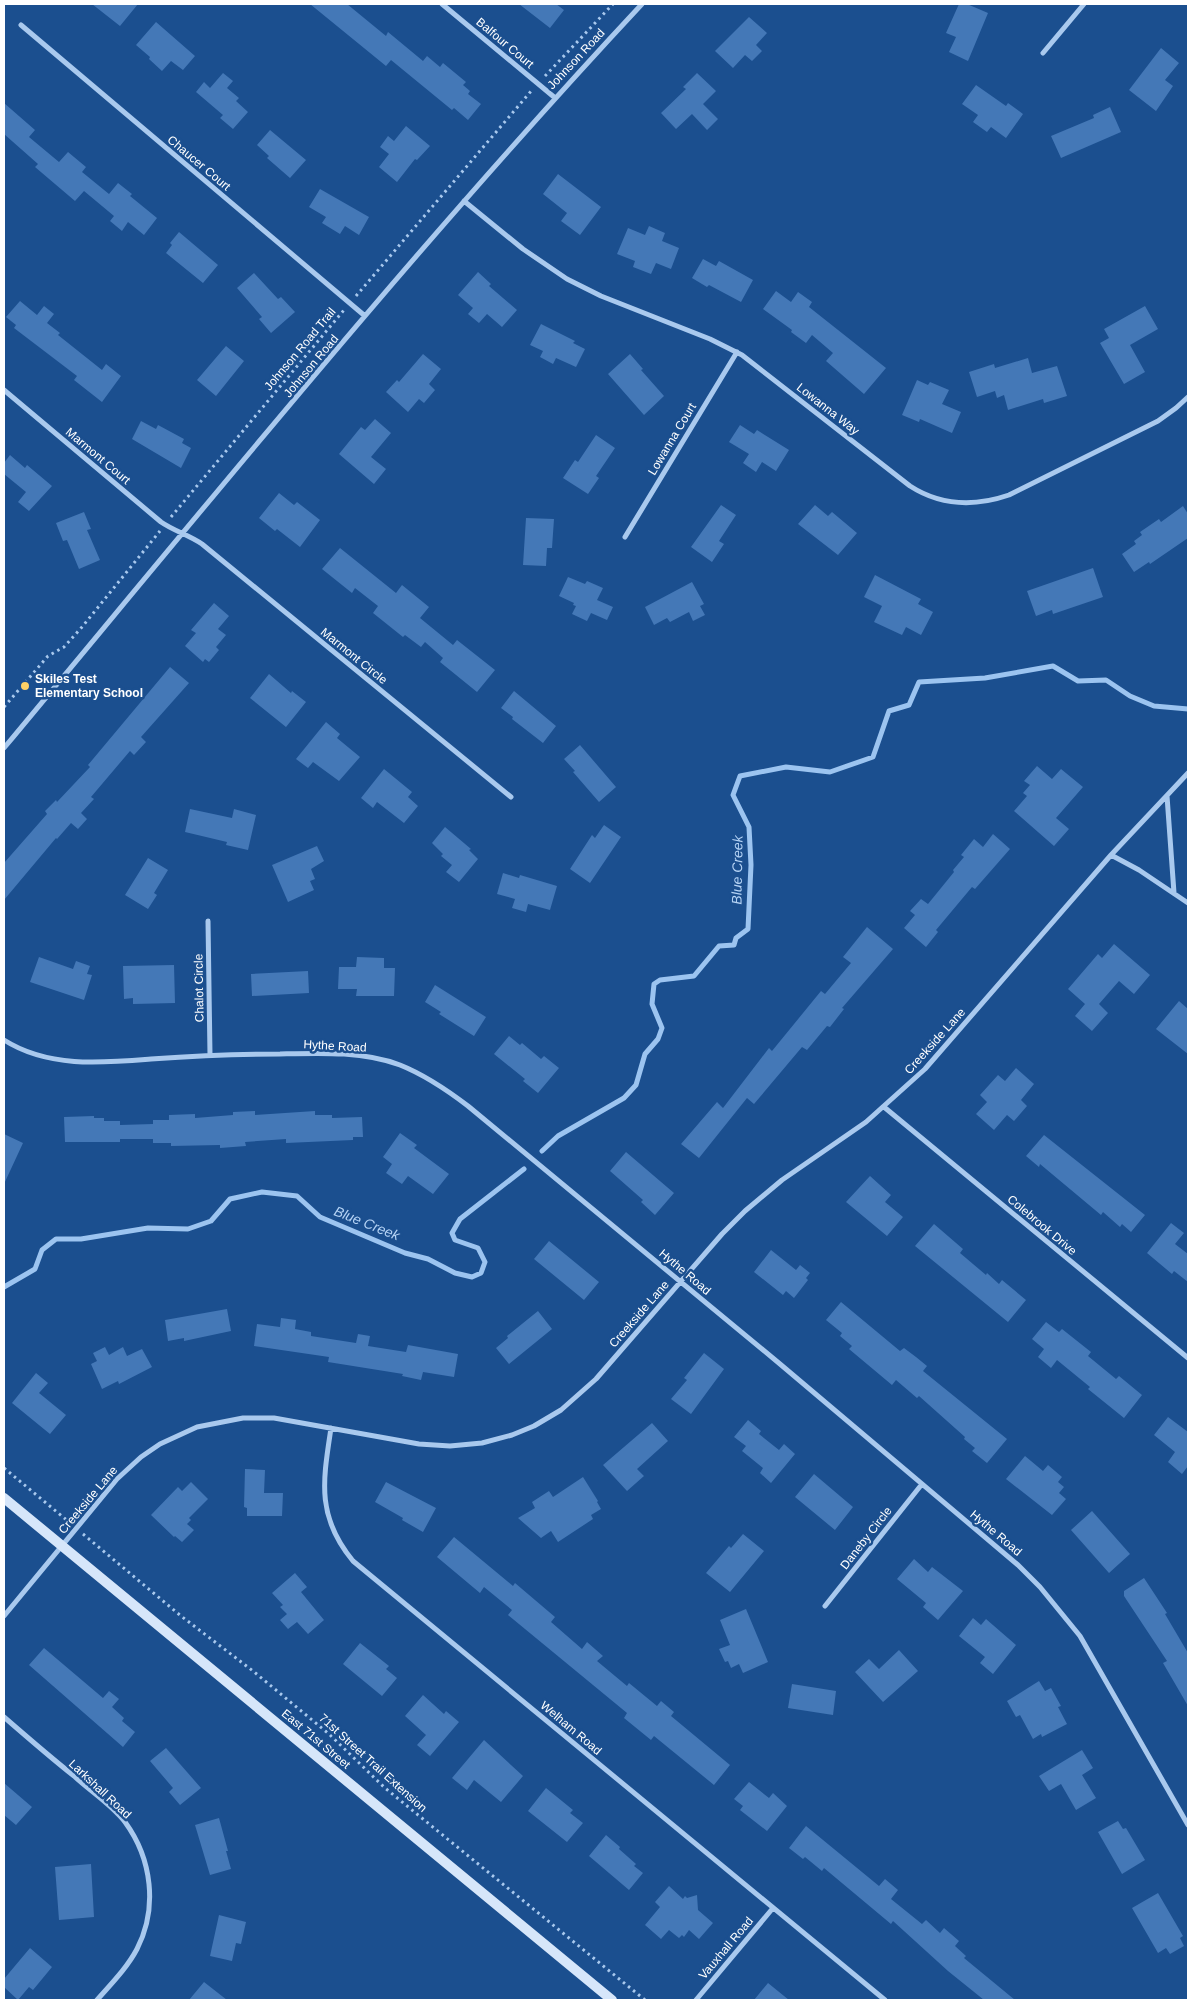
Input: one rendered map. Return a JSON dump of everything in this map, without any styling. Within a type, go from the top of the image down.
[{"type":"main road","name":"East 71st Street","points":[[4,1498],[612,2000]]},
{"type":"street","name":"Balfour Court","points":[[442,4],[554,97]]},
{"type":"street","name":"Johnson Road","points":[[4,748],[365,316],[554,97],[642,4]]},
{"type":"street","points":[[1043,53],[1084,4]]},
{"type":"street","name":"Chaucer Court","points":[[21,25],[365,316]]},
{"type":"street","name":"Lowanna Way","points":[[464,201],[523,249],[567,279],[608,299],[710,339],[750,360],[910,486],[931,498],[971,504],[987,502],[1016,492],[1162,419],[1188,397]]},
{"type":"street","name":"Lowanna Court","points":[[625,537],[737,352]]},
{"type":"street","name":"Marmont Court","points":[[4,390],[165,525],[184,533]]},
{"type":"street","name":"Marmont Circle","points":[[184,533],[210,551],[511,797]]},
{"type":"street","name":"Creekside Lane","points":[[4,1616],[108,1489],[128,1469],[154,1448],[197,1427],[243,1418],[274,1418],[419,1444],[442,1446],[466,1445],[490,1441],[526,1430],[561,1410],[585,1390],[728,1228],[757,1200],[854,1132],[884,1107],[937,1056],[1112,855],[1188,773]]},
{"type":"street","points":[[1166,796],[1174,893]]},
{"type":"street","points":[[1112,855],[1139,870],[1188,903]]},
{"type":"street","name":"Chalot Circle","points":[[208,921],[210,1055]]},
{"type":"street","name":"Hythe Road","points":[[4,1040],[30,1052],[77,1062],[97,1063],[210,1055],[340,1054],[379,1059],[418,1073],[436,1083],[468,1106],[681,1282],[1018,1565],[1071,1623],[1097,1663],[1188,1824]]},
{"type":"street","name":"Colebrook Drive","points":[[884,1107],[1188,1358]]},
{"type":"street","name":"Welham Road","points":[[331,1428],[324,1477],[326,1507],[335,1536],[353,1561],[885,2000]]},
{"type":"street","name":"Daneby Circle","points":[[825,1606],[922,1484]]},
{"type":"street","name":"Larkshall Road","points":[[4,1717],[124,1822],[140,1848],[146,1863],[150,1886],[150,1902],[144,1933],[130,1961],[97,2000]]},
{"type":"street","name":"Vauxhall Road","points":[[696,2000],[772,1908]]},
{"type":"path","name":"Johnson Road Trail","points":[[4,707],[48,656],[64,646],[82,627],[350,303],[538,84],[613,4]]},
{"type":"path","points":[[4,1468],[65,1518]]},
{"type":"path","name":"71st Street Trail Extension","points":[[89,1539],[195,1627],[322,1727],[391,1793],[645,2000]]},
{"type":"building","points":[[92,4],[138,4],[120,26]]},
{"type":"building","points":[[310,4],[347,4],[386,36],[388,32],[423,61],[427,56],[440,67],[443,63],[466,82],[463,85],[470,91],[468,94],[481,104],[468,120],[454,108],[452,110],[391,60],[386,66]]},
{"type":"building","points":[[519,4],[556,4],[564,10],[550,28]]},
{"type":"building","points":[[959,4],[967,4],[988,13],[968,61],[949,52],[956,37],[946,33]]},
{"type":"building","points":[[749,17],[767,33],[756,45],[762,51],[752,61],[745,55],[733,68],[715,51]]},
{"type":"building","points":[[156,22],[195,56],[183,70],[171,61],[162,71],[136,45]]},
{"type":"building","points":[[1161,48],[1179,63],[1165,80],[1173,86],[1156,111],[1129,90]]},
{"type":"building","points":[[223,73],[233,81],[227,88],[239,98],[236,101],[248,112],[233,129],[220,118],[223,115],[196,92],[204,82],[210,88]]},
{"type":"building","points":[[697,73],[716,91],[703,104],[718,119],[707,130],[692,114],[676,129],[661,113],[686,89],[683,87]]},
{"type":"building","points":[[976,85],[1006,106],[1008,103],[1023,114],[1006,138],[991,127],[987,132],[973,122],[978,115],[962,104]]},
{"type":"building","points":[[4,103],[35,130],[29,137],[59,162],[68,152],[86,167],[82,172],[109,194],[118,183],[132,194],[130,196],[157,218],[144,235],[128,222],[122,231],[110,221],[114,216],[84,191],[75,201],[35,167],[38,164],[4,134]]},
{"type":"building","points":[[1110,107],[1121,132],[1061,158],[1051,136],[1094,118],[1093,115]]},
{"type":"building","points":[[406,126],[430,146],[417,160],[415,159],[397,182],[379,167],[389,154],[380,147],[388,136],[394,141]]},
{"type":"building","points":[[270,130],[306,160],[290,178],[267,158],[269,156],[257,145]]},
{"type":"building","points":[[558,174],[601,207],[580,235],[561,221],[567,213],[543,194]]},
{"type":"building","points":[[320,189],[369,217],[359,235],[345,226],[340,234],[322,223],[326,217],[309,207]]},
{"type":"building","points":[[649,226],[665,233],[662,241],[679,248],[671,269],[656,263],[651,274],[633,267],[635,261],[617,254],[628,228],[645,235]]},
{"type":"building","points":[[179,232],[218,265],[203,283],[166,253],[172,245],[170,243]]},
{"type":"building","points":[[703,259],[716,266],[719,261],[753,280],[741,302],[692,278]]},
{"type":"building","points":[[478,272],[491,284],[489,286],[517,310],[502,327],[487,314],[479,323],[468,314],[473,308],[458,295]]},
{"type":"building","points":[[254,273],[278,299],[281,297],[295,312],[271,333],[259,319],[262,317],[237,288]]},
{"type":"building","points":[[776,291],[791,302],[798,292],[812,302],[809,307],[886,368],[864,394],[826,361],[833,353],[812,335],[806,343],[791,332],[792,330],[763,309]]},
{"type":"building","points":[[20,301],[37,315],[44,306],[54,314],[47,323],[60,333],[58,335],[102,370],[106,364],[121,376],[102,402],[74,380],[77,376],[14,328],[16,325],[6,317]]},
{"type":"building","points":[[1145,306],[1158,329],[1130,345],[1145,372],[1124,384],[1100,343],[1109,338],[1104,329]]},
{"type":"building","points":[[541,324],[575,341],[573,343],[585,349],[576,367],[556,358],[553,364],[540,357],[543,351],[530,345]]},
{"type":"building","points":[[226,346],[244,361],[216,396],[197,380]]},
{"type":"building","points":[[423,354],[441,369],[429,384],[435,390],[424,403],[419,399],[408,412],[386,392],[397,380],[399,382]]},
{"type":"building","points":[[630,354],[643,369],[641,370],[664,396],[644,415],[608,374]]},
{"type":"building","points":[[1028,358],[1032,373],[1057,366],[1067,396],[1044,403],[1043,399],[1008,410],[1004,395],[997,398],[995,391],[977,397],[969,372],[994,364],[995,368]]},
{"type":"building","points":[[917,380],[928,385],[930,382],[949,390],[942,404],[961,412],[952,433],[920,419],[919,422],[902,415]]},
{"type":"building","points":[[375,419],[391,433],[371,457],[386,469],[374,484],[339,454],[361,427],[365,430]]},
{"type":"building","points":[[141,421],[156,429],[158,425],[184,439],[182,443],[191,448],[181,468],[132,439]]},
{"type":"building","points":[[740,425],[754,434],[757,430],[789,450],[776,471],[762,462],[756,472],[743,463],[749,454],[729,442]]},
{"type":"building","points":[[596,435],[615,448],[596,476],[599,478],[588,494],[563,478],[575,460],[578,462]]},
{"type":"building","points":[[10,455],[25,468],[27,465],[52,486],[29,511],[18,502],[26,492],[4,474],[4,463]]},
{"type":"building","points":[[279,493],[294,505],[297,502],[320,520],[300,547],[259,518]]},
{"type":"building","points":[[721,505],[736,515],[719,541],[724,544],[712,562],[691,547]]},
{"type":"building","points":[[815,505],[828,516],[832,512],[857,533],[838,555],[798,524]]},
{"type":"building","points":[[1183,506],[1188,514],[1188,538],[1150,564],[1149,562],[1134,572],[1122,554],[1136,544],[1134,541],[1142,535],[1140,532],[1159,519],[1161,522]]},
{"type":"building","points":[[84,512],[91,529],[87,530],[100,560],[79,569],[67,540],[63,541],[56,523]]},
{"type":"building","points":[[526,518],[554,519],[552,548],[547,548],[546,566],[523,565]]},
{"type":"building","points":[[340,548],[396,593],[402,585],[429,607],[420,618],[453,645],[457,640],[495,670],[477,692],[440,662],[443,658],[425,642],[421,647],[405,635],[403,637],[373,613],[378,606],[355,588],[352,593],[322,569]]},
{"type":"building","points":[[1093,568],[1103,597],[1053,614],[1052,610],[1036,616],[1027,591]]},
{"type":"building","points":[[875,575],[921,599],[918,604],[933,612],[921,635],[906,627],[902,635],[874,622],[882,606],[864,597]]},
{"type":"building","points":[[568,577],[585,584],[587,581],[603,588],[597,600],[613,607],[607,620],[591,613],[587,621],[572,614],[576,606],[573,605],[574,603],[559,596]]},
{"type":"building","points":[[692,582],[704,604],[700,606],[705,615],[693,621],[689,612],[670,622],[667,618],[654,625],[645,607]]},
{"type":"building","points":[[214,603],[229,616],[218,629],[226,635],[216,647],[219,650],[209,662],[205,659],[203,662],[185,646],[196,633],[191,630]]},
{"type":"building","points":[[170,667],[189,683],[141,737],[146,742],[134,755],[130,751],[91,797],[94,799],[81,813],[87,819],[78,829],[71,823],[4,900],[4,863],[47,814],[45,811],[56,800],[57,802],[90,767],[88,765]]},
{"type":"building","points":[[269,674],[291,693],[292,691],[306,702],[286,727],[250,698]]},
{"type":"building","points":[[514,691],[556,726],[543,743],[501,708]]},
{"type":"building","points":[[326,722],[340,734],[337,738],[360,757],[339,781],[313,762],[308,768],[296,759]]},
{"type":"building","points":[[580,745],[616,787],[599,802],[564,759]]},
{"type":"building","points":[[1037,766],[1052,779],[1061,769],[1083,787],[1056,818],[1069,829],[1054,846],[1014,811],[1027,796],[1023,793],[1030,785],[1024,781]]},
{"type":"building","points":[[384,769],[412,792],[408,797],[418,806],[404,823],[377,802],[373,808],[361,798]]},
{"type":"building","points":[[190,809],[232,818],[234,809],[256,815],[248,850],[226,845],[227,842],[185,832]]},
{"type":"building","points":[[604,825],[621,837],[590,883],[570,869],[592,835],[595,838]]},
{"type":"building","points":[[445,827],[471,849],[469,850],[478,859],[459,882],[446,872],[452,865],[441,856],[443,854],[432,843]]},
{"type":"building","points":[[993,834],[1010,849],[975,889],[972,887],[936,930],[938,932],[926,947],[904,928],[915,915],[910,911],[921,899],[928,904],[954,872],[953,870],[964,857],[961,855],[974,839],[983,847]]},
{"type":"building","points":[[317,846],[324,861],[311,869],[315,879],[310,881],[314,890],[288,902],[272,865]]},
{"type":"building","points":[[148,858],[168,870],[154,893],[157,895],[148,909],[125,895]]},
{"type":"building","points":[[503,873],[519,878],[520,875],[557,886],[550,910],[528,904],[526,912],[512,908],[515,899],[497,894]]},
{"type":"building","points":[[867,927],[893,949],[842,1008],[844,1009],[830,1027],[827,1026],[807,1050],[802,1047],[754,1104],[747,1098],[699,1158],[681,1144],[717,1102],[723,1108],[769,1048],[772,1051],[821,991],[825,994],[851,963],[843,957]]},
{"type":"building","points":[[1114,944],[1150,975],[1134,994],[1119,981],[1099,1004],[1108,1013],[1092,1031],[1075,1016],[1085,1004],[1068,989],[1098,954],[1102,958]]},
{"type":"building","points":[[39,957],[73,969],[76,961],[90,966],[87,974],[92,975],[84,1000],[30,982]]},
{"type":"building","points":[[357,957],[384,958],[384,968],[395,968],[394,996],[356,996],[357,989],[338,989],[339,967],[356,967]]},
{"type":"building","points":[[174,965],[175,1003],[133,1004],[133,998],[124,999],[123,966]]},
{"type":"building","points":[[308,971],[309,993],[252,996],[251,974]]},
{"type":"building","points":[[435,985],[486,1017],[474,1036],[439,1014],[441,1012],[425,1002]]},
{"type":"building","points":[[1179,1001],[1188,1009],[1188,1054],[1156,1029]]},
{"type":"building","points":[[509,1036],[520,1045],[522,1043],[541,1059],[544,1056],[559,1068],[538,1093],[523,1081],[525,1079],[494,1054]]},
{"type":"building","points":[[1016,1068],[1034,1084],[1021,1100],[1027,1106],[1014,1121],[1007,1115],[994,1130],[976,1114],[987,1102],[980,1095],[998,1075],[1005,1081]]},
{"type":"building","points":[[255,1111],[255,1115],[315,1111],[315,1115],[332,1115],[332,1118],[362,1117],[363,1137],[353,1137],[353,1140],[286,1143],[286,1139],[245,1142],[246,1146],[220,1148],[220,1145],[171,1146],[171,1143],[153,1143],[153,1139],[120,1139],[120,1142],[65,1142],[64,1117],[94,1116],[94,1118],[104,1118],[104,1121],[120,1121],[120,1125],[153,1124],[153,1120],[169,1120],[169,1115],[195,1114],[195,1118],[233,1115],[233,1112]]},
{"type":"building","points":[[400,1133],[417,1145],[414,1148],[449,1174],[433,1194],[408,1176],[402,1184],[386,1173],[392,1164],[383,1157]]},
{"type":"building","points":[[4,1134],[23,1143],[4,1184]]},
{"type":"building","points":[[1044,1135],[1145,1215],[1131,1232],[1122,1224],[1120,1227],[1103,1212],[1101,1215],[1040,1164],[1039,1167],[1026,1156]]},
{"type":"building","points":[[626,1152],[674,1193],[655,1215],[641,1202],[643,1200],[610,1171]]},
{"type":"building","points":[[870,1176],[891,1195],[885,1202],[903,1217],[887,1236],[846,1202]]},
{"type":"building","points":[[1171,1223],[1184,1233],[1175,1244],[1188,1254],[1188,1282],[1174,1271],[1172,1274],[1147,1253]]},
{"type":"building","points":[[934,1224],[963,1249],[960,1253],[986,1275],[987,1273],[999,1284],[1002,1280],[1026,1300],[1008,1322],[915,1246]]},
{"type":"building","points":[[549,1241],[599,1282],[584,1300],[534,1259]]},
{"type":"building","points":[[771,1250],[796,1270],[800,1265],[810,1273],[806,1278],[808,1280],[794,1298],[786,1291],[783,1295],[754,1272]]},
{"type":"building","points":[[841,1302],[900,1351],[904,1348],[927,1366],[923,1371],[1007,1439],[987,1463],[972,1451],[975,1448],[964,1439],[965,1437],[919,1396],[917,1398],[896,1380],[892,1385],[849,1349],[852,1346],[840,1336],[842,1333],[826,1320]]},
{"type":"building","points":[[227,1309],[231,1331],[184,1341],[184,1338],[168,1341],[165,1320]]},
{"type":"building","points":[[538,1311],[552,1329],[509,1364],[496,1348],[508,1338],[507,1336]]},
{"type":"building","points":[[281,1318],[296,1320],[295,1329],[311,1332],[311,1336],[356,1343],[358,1334],[370,1336],[368,1346],[406,1352],[408,1345],[458,1354],[454,1377],[423,1372],[421,1380],[402,1376],[403,1374],[328,1362],[329,1357],[254,1346],[257,1324],[280,1327]]},
{"type":"building","points":[[1046,1322],[1059,1332],[1062,1329],[1091,1352],[1088,1356],[1116,1379],[1119,1376],[1142,1395],[1124,1418],[1088,1389],[1090,1387],[1057,1360],[1051,1368],[1038,1357],[1044,1349],[1032,1339]]},
{"type":"building","points":[[105,1347],[109,1355],[123,1347],[127,1356],[142,1349],[152,1367],[119,1384],[118,1381],[102,1389],[91,1364],[97,1361],[93,1353]]},
{"type":"building","points":[[704,1353],[724,1369],[691,1414],[671,1399],[687,1380],[684,1378]]},
{"type":"building","points":[[36,1373],[48,1383],[39,1393],[66,1415],[50,1434],[12,1403]]},
{"type":"building","points":[[1168,1417],[1188,1432],[1188,1466],[1182,1474],[1168,1462],[1175,1452],[1154,1435]]},
{"type":"building","points":[[748,1420],[761,1431],[759,1434],[779,1450],[784,1444],[795,1454],[771,1483],[760,1473],[763,1468],[742,1451],[746,1446],[734,1437]]},
{"type":"building","points":[[652,1423],[668,1441],[637,1469],[644,1476],[627,1491],[603,1465]]},
{"type":"building","points":[[1025,1456],[1043,1471],[1048,1465],[1062,1477],[1058,1482],[1064,1487],[1059,1493],[1066,1499],[1052,1515],[1006,1479]]},
{"type":"building","points":[[245,1469],[265,1470],[264,1493],[283,1493],[282,1516],[247,1516],[247,1508],[244,1507]]},
{"type":"building","points":[[814,1474],[853,1507],[835,1530],[795,1497]]},
{"type":"building","points":[[583,1477],[601,1509],[591,1515],[593,1519],[558,1542],[551,1531],[541,1538],[518,1518],[535,1508],[532,1502],[549,1491],[553,1497]]},
{"type":"building","points":[[191,1482],[208,1499],[189,1518],[191,1520],[187,1524],[194,1530],[182,1542],[151,1515],[178,1487],[182,1491]]},
{"type":"building","points":[[386,1482],[436,1508],[423,1532],[375,1502]]},
{"type":"building","points":[[1092,1511],[1130,1554],[1109,1573],[1071,1530]]},
{"type":"building","points":[[743,1534],[764,1551],[730,1592],[706,1573],[729,1546],[731,1548]]},
{"type":"building","points":[[454,1537],[513,1586],[515,1583],[555,1617],[551,1622],[582,1649],[587,1642],[603,1656],[597,1661],[627,1686],[629,1683],[657,1706],[661,1701],[674,1712],[671,1716],[730,1765],[714,1785],[654,1736],[651,1740],[624,1718],[627,1713],[508,1615],[512,1610],[484,1587],[480,1593],[437,1557]]},
{"type":"building","points":[[914,1559],[928,1572],[932,1567],[963,1591],[938,1620],[923,1607],[926,1603],[897,1579]]},
{"type":"building","points":[[295,1573],[307,1587],[301,1592],[324,1620],[308,1634],[297,1622],[288,1629],[280,1620],[287,1614],[280,1607],[283,1605],[272,1593]]},
{"type":"building","points":[[1144,1578],[1167,1613],[1165,1614],[1188,1653],[1188,1706],[1163,1663],[1167,1661],[1124,1596],[1124,1591]]},
{"type":"building","points":[[746,1609],[768,1662],[743,1673],[739,1664],[731,1668],[728,1661],[725,1662],[719,1649],[730,1645],[720,1620]]},
{"type":"building","points":[[973,1618],[981,1625],[986,1619],[1016,1645],[993,1674],[980,1663],[985,1657],[959,1636]]},
{"type":"building","points":[[360,1643],[389,1666],[386,1669],[397,1678],[382,1696],[343,1664]]},
{"type":"building","points":[[44,1648],[103,1698],[109,1691],[119,1699],[112,1707],[124,1718],[122,1721],[135,1732],[123,1747],[29,1665]]},
{"type":"building","points":[[899,1650],[918,1671],[883,1702],[855,1672],[869,1659],[879,1669]]},
{"type":"building","points":[[1039,1681],[1045,1691],[1051,1688],[1061,1706],[1058,1707],[1067,1724],[1042,1737],[1041,1734],[1033,1739],[1020,1715],[1016,1717],[1007,1701]]},
{"type":"building","points":[[792,1684],[836,1691],[833,1715],[788,1708]]},
{"type":"building","points":[[423,1695],[444,1714],[446,1711],[459,1722],[430,1756],[417,1745],[426,1735],[405,1716]]},
{"type":"building","points":[[484,1740],[523,1776],[501,1802],[474,1780],[467,1790],[452,1778]]},
{"type":"building","points":[[166,1748],[201,1788],[180,1805],[169,1792],[173,1788],[150,1761]]},
{"type":"building","points":[[1082,1750],[1093,1768],[1082,1775],[1096,1798],[1076,1810],[1061,1784],[1049,1791],[1039,1776]]},
{"type":"building","points":[[749,1782],[769,1798],[773,1793],[787,1806],[767,1831],[740,1810],[743,1806],[734,1799]]},
{"type":"building","points":[[4,1783],[32,1807],[16,1825],[4,1815]]},
{"type":"building","points":[[546,1788],[573,1810],[570,1813],[583,1823],[567,1842],[528,1811]]},
{"type":"building","points":[[219,1818],[231,1869],[210,1875],[195,1825]]},
{"type":"building","points":[[1118,1821],[1123,1829],[1126,1828],[1145,1860],[1122,1874],[1098,1832]]},
{"type":"building","points":[[806,1826],[879,1886],[885,1879],[898,1890],[891,1899],[922,1924],[926,1920],[940,1933],[944,1928],[959,1941],[955,1946],[966,1956],[964,1958],[1015,2000],[984,2000],[948,1971],[893,1921],[891,1924],[824,1868],[822,1871],[805,1857],[803,1859],[789,1848]]},
{"type":"building","points":[[606,1835],[620,1847],[619,1849],[636,1864],[634,1866],[643,1873],[629,1890],[589,1856]]},
{"type":"building","points":[[91,1864],[94,1917],[59,1920],[55,1867]]},
{"type":"building","points":[[669,1886],[683,1899],[685,1896],[687,1898],[697,1895],[698,1910],[713,1923],[699,1939],[689,1930],[684,1937],[682,1935],[679,1938],[669,1930],[661,1939],[645,1925],[660,1907],[655,1902]]},
{"type":"building","points":[[1158,1893],[1183,1936],[1180,1938],[1184,1946],[1170,1954],[1166,1948],[1158,1953],[1132,1908]]},
{"type":"building","points":[[219,1915],[246,1922],[241,1944],[236,1943],[232,1961],[210,1956]]},
{"type":"building","points":[[30,1948],[52,1967],[33,1990],[29,1987],[18,2000],[4,1987],[4,1979]]},
{"type":"building","points":[[204,1982],[227,2000],[189,2000]]},
{"type":"building","points":[[768,1983],[789,2000],[754,2000]]},
{"type":"waterway","name":"Blue Creek","points":[[542,1151],[558,1136],[624,1098],[636,1085],[645,1054],[658,1039],[662,1028],[652,1004],[654,984],[660,980],[694,976],[719,946],[734,945],[736,938],[748,929],[751,865],[749,827],[733,795],[740,776],[786,767],[830,772],[873,757],[889,711],[909,705],[919,682],[985,678],[1053,666],[1078,681],[1106,680],[1130,696],[1154,706],[1188,709]]},
{"type":"waterway","name":"Blue Creek","points":[[4,1287],[35,1269],[42,1250],[56,1239],[81,1239],[148,1228],[188,1229],[211,1221],[230,1199],[262,1192],[297,1196],[320,1217],[405,1253],[428,1259],[455,1273],[472,1277],[481,1273],[485,1262],[478,1248],[455,1240],[452,1233],[460,1219],[524,1169]]},
{"type":"place","name":"Skiles Test Elementary School","points":[[25,686]]}]
